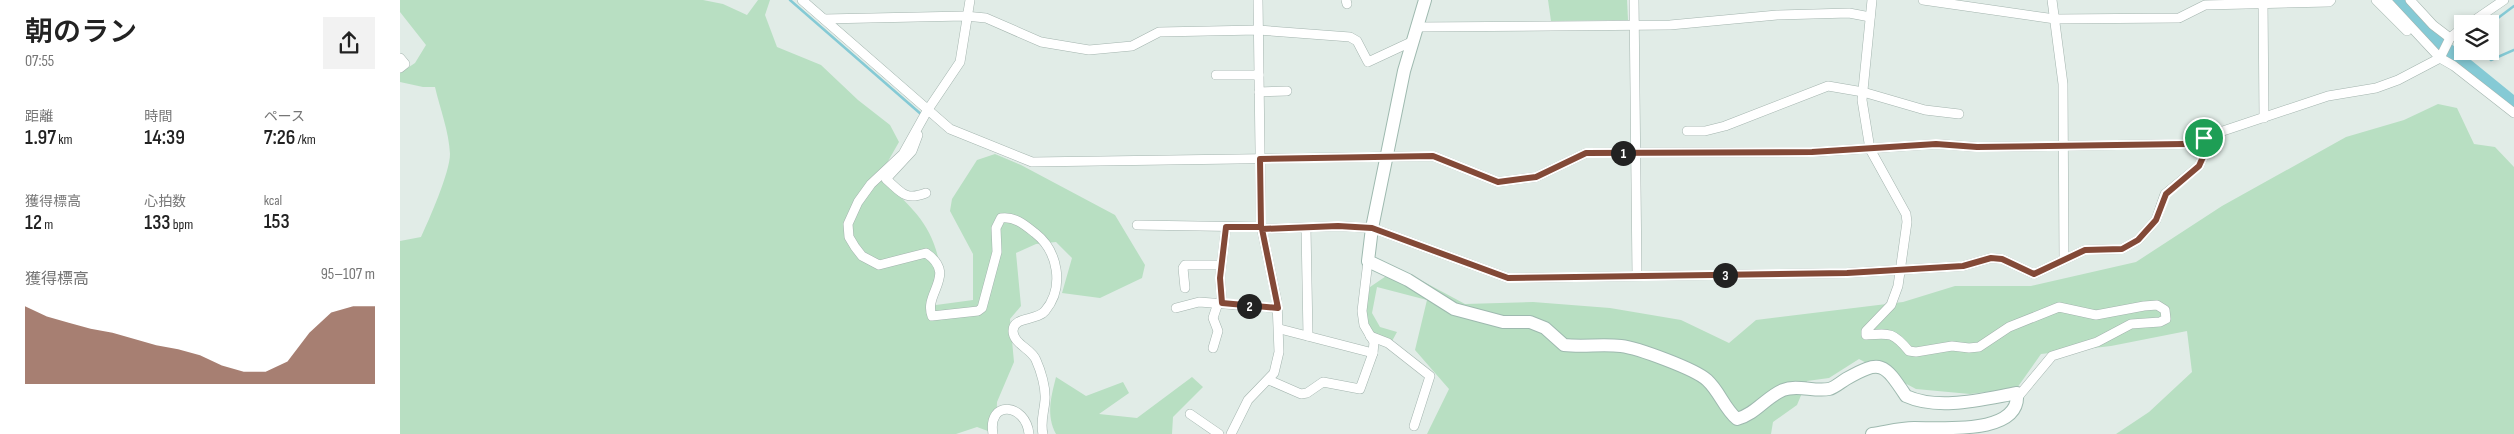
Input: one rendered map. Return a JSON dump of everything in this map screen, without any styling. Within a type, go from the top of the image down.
[{"type":"street","points":[[802,0],[927,111],[950,129],[1032,162],[1433,156],[1498,182],[1536,177],[1586,153],[1736,153],[1870,149],[1936,144],[1977,147],[2184,144],[2328,96],[2376,88],[2398,80],[2437,55],[2454,35]]},
{"type":"street","points":[[970,0],[965,16],[964,40],[960,62],[927,111],[903,154],[871,184],[858,202],[848,224],[849,238],[862,256],[879,265],[926,253],[934,259],[940,270],[940,279],[929,310],[932,316],[978,311],[982,308],[997,252],[995,241],[996,228],[1002,218],[1017,220],[1037,234],[1049,247],[1056,260],[1057,274],[1054,290],[1042,315],[1019,321],[1014,325],[1013,332],[1014,338],[1033,353],[1036,359],[1045,399],[1041,425],[1043,434]]},
{"type":"street","points":[[1231,434],[1248,400],[1274,373],[1280,352],[1278,308],[1261,228],[1258,0]]},
{"type":"street","points":[[1269,380],[1301,394],[1307,393],[1323,382],[1360,389],[1373,353],[1374,342],[1364,325],[1362,311],[1372,228],[1411,42],[1425,0]]},
{"type":"street","points":[[1634,0],[1637,276]]},
{"type":"street","points":[[1872,0],[1862,100],[1870,149],[1906,214],[1898,286],[1891,304],[1866,331],[1866,335],[1888,333],[1897,337],[1909,351],[1916,352],[1952,346],[1969,348],[1979,347],[2009,328],[2059,307],[2096,315],[2157,305],[2165,310],[2166,319],[2160,322],[2131,324],[2098,342],[2052,356],[2017,398]]},
{"type":"street","points":[[1923,0],[2055,19],[2179,18],[2205,4],[2329,2],[2331,0]]},
{"type":"street","points":[[2052,0],[2063,84],[2064,260]]},
{"type":"street","points":[[2376,0],[2425,50],[2454,66],[2514,113]]},
{"type":"street","points":[[2386,0],[2437,55]]},
{"type":"street","points":[[2410,0],[2433,24],[2450,38]]},
{"type":"street","points":[[2482,15],[2504,0]]},
{"type":"street","points":[[2263,2],[2264,118]]},
{"type":"street","points":[[1416,27],[1670,25],[1777,14],[1849,13],[1870,17]]},
{"type":"street","points":[[824,19],[965,16],[986,18],[1040,42],[1089,50],[1132,46],[1159,32],[1258,30],[1350,37],[1357,41],[1368,62],[1411,42]]},
{"type":"street","points":[[400,58],[405,64],[400,68]]},
{"type":"street","points":[[1216,75],[1259,75]]},
{"type":"street","points":[[1687,131],[1705,131],[1725,126],[1828,86],[1863,92],[1925,110],[1959,114]]},
{"type":"street","points":[[1259,92],[1288,91]]},
{"type":"street","points":[[922,120],[912,151],[886,179],[906,197],[914,198],[926,193]]},
{"type":"street","points":[[1137,226],[1372,228],[1508,278],[1847,273],[1963,266],[1991,258],[2002,259],[2034,274],[2094,248],[2122,249],[2138,240],[2156,220],[2166,194],[2199,166],[2203,157],[2204,138]]},
{"type":"street","points":[[1213,348],[1218,331],[1213,318],[1220,303],[1221,266],[1226,227]]},
{"type":"street","points":[[1306,228],[1308,336]]},
{"type":"street","points":[[1368,261],[1408,280],[1454,309],[1503,322],[1530,322],[1545,328],[1564,345],[1624,346],[1683,367],[1706,378],[1718,391],[1728,411],[1737,419],[1748,416],[1782,390],[1790,388],[1829,389],[1867,367],[1880,367],[1889,371],[1906,396],[1931,402],[1973,401],[2017,392],[2015,415],[1995,428],[1986,431],[1975,433],[1946,429],[1912,428],[1872,434]]},
{"type":"street","points":[[1185,288],[1183,268],[1185,265],[1221,266]]},
{"type":"street","points":[[1176,308],[1199,302],[1278,308]]},
{"type":"street","points":[[1280,329],[1373,353]]},
{"type":"street","points":[[1370,336],[1388,343],[1430,376],[1414,426]]},
{"type":"street","points":[[993,434],[996,413],[1002,410],[1012,410],[1020,414],[1026,421],[1029,434]]},
{"type":"street","points":[[1190,414],[1219,434]]},
{"type":"green space","points":[[400,0],[703,0],[723,4],[747,15],[758,0],[770,0],[765,15],[777,47],[821,65],[858,100],[890,125],[899,142],[879,177],[914,211],[930,234],[939,263],[942,282],[930,293],[936,305],[973,300],[973,254],[950,211],[952,199],[977,160],[995,154],[1021,165],[1115,215],[1145,265],[1142,278],[1100,298],[1062,293],[1072,258],[1056,242],[1036,244],[1016,253],[1021,306],[1010,319],[1014,362],[997,402],[996,434],[977,427],[956,434],[400,434],[400,241],[421,237],[443,184],[450,154],[446,128],[435,87],[423,87],[400,82],[400,73],[415,63],[426,45],[400,12]]},
{"type":"green space","points":[[1548,0],[1627,0],[1628,20],[1551,21]]},
{"type":"green space","points":[[2438,104],[2457,108],[2474,144],[2495,147],[2514,167],[2514,434],[2116,434],[2149,412],[2192,372],[2187,331],[2111,346],[2041,354],[2017,388],[1970,394],[1916,389],[1859,359],[1829,378],[1807,381],[1797,405],[1773,422],[1771,434],[1427,434],[1449,389],[1415,350],[1427,300],[1377,287],[1372,313],[1380,327],[1397,332],[1391,343],[1372,333],[1364,315],[1370,287],[1398,268],[1465,304],[1533,302],[1610,308],[1681,320],[1729,343],[1756,320],[1903,302],[1955,286],[2031,286],[2136,262],[2222,206],[2346,137],[2404,120]]},
{"type":"green space","points":[[1056,377],[1086,396],[1123,382],[1129,393],[1099,414],[1137,418],[1192,377],[1203,387],[1173,417],[1172,434],[1056,434],[1050,413]]},
{"type":"waterway","points":[[790,0],[922,115]]},
{"type":"waterway","points":[[2397,0],[2434,39],[2514,104]]},
{"type":"waterway","points":[[2499,17],[2514,6]]},
{"type":"waterway","points":[[2438,42],[2445,42]]},
{"type":"waterway","points":[[2499,57],[2514,50]]},
{"type":"route","points":[[2204,138],[2203,157],[2199,166],[2166,194],[2156,220],[2151,228],[2138,240],[2122,249],[2094,248],[2085,250],[2034,274],[2013,266],[2002,259],[1991,258],[1963,266],[1886,269],[1847,273],[1508,278],[1416,242],[1372,228],[1338,226],[1262,229],[1278,308],[1222,303],[1220,278],[1223,239],[1226,227],[1261,227],[1260,159],[1433,156],[1498,182],[1536,177],[1586,153],[1812,152],[1936,144],[1977,147],[2062,147],[2184,144],[2204,138]]}]
